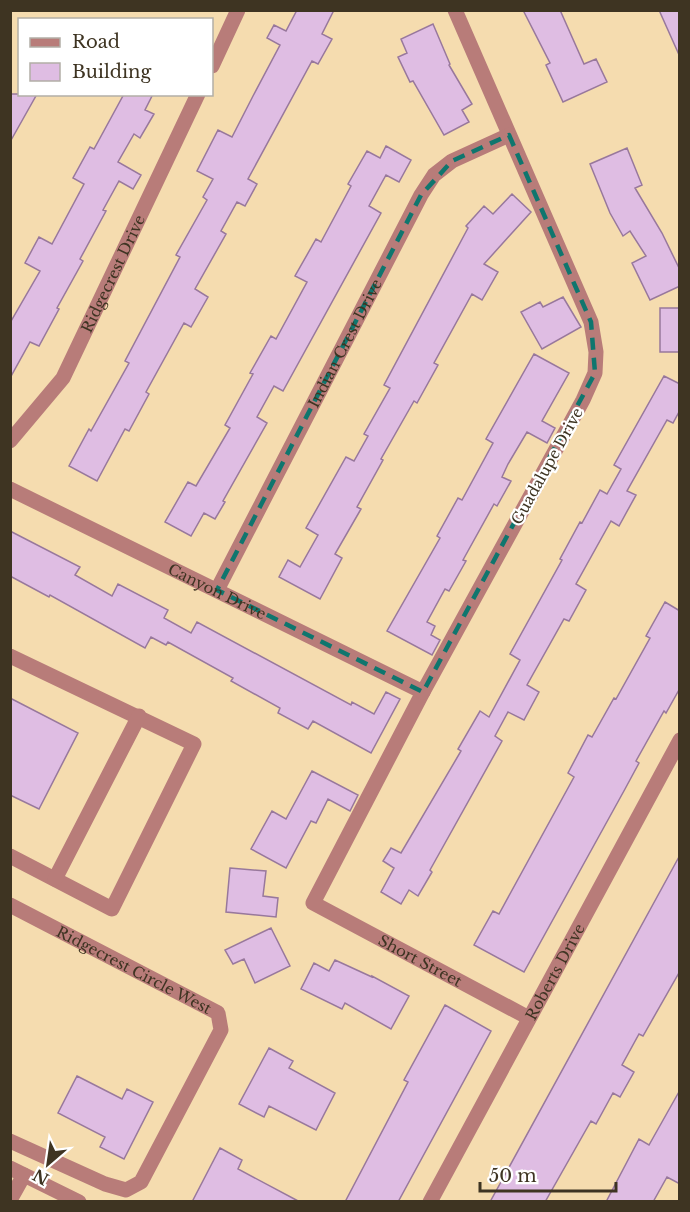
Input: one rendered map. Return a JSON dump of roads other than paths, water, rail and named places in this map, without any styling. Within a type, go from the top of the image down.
[{"type":"street","points":[[213,64],[238,10]]},
{"type":"street","name":"Guadalupe Drive","points":[[313,903],[423,692],[583,400],[595,373],[597,352],[591,322],[455,10]]},
{"type":"street","name":"Ridgecrest Drive","points":[[10,441],[63,378],[197,96]]},
{"type":"street","name":"Indian Crest Drive","points":[[217,590],[421,195],[434,175],[452,160],[509,135]]},
{"type":"street","name":"Canyon Drive","points":[[10,489],[423,692]]},
{"type":"street","points":[[10,656],[194,744],[112,909],[10,856]]},
{"type":"street","points":[[55,879],[139,716]]},
{"type":"street","name":"Roberts Drive","points":[[430,1202],[680,740]]},
{"type":"street","name":"Short Street","points":[[313,903],[529,1018]]},
{"type":"street","name":"Ridgecrest Circle West","points":[[10,906],[218,1013],[221,1030],[141,1182],[126,1190],[105,1184],[10,1141]]},
{"type":"street","points":[[10,1200],[17,1172],[79,1202]]}]
